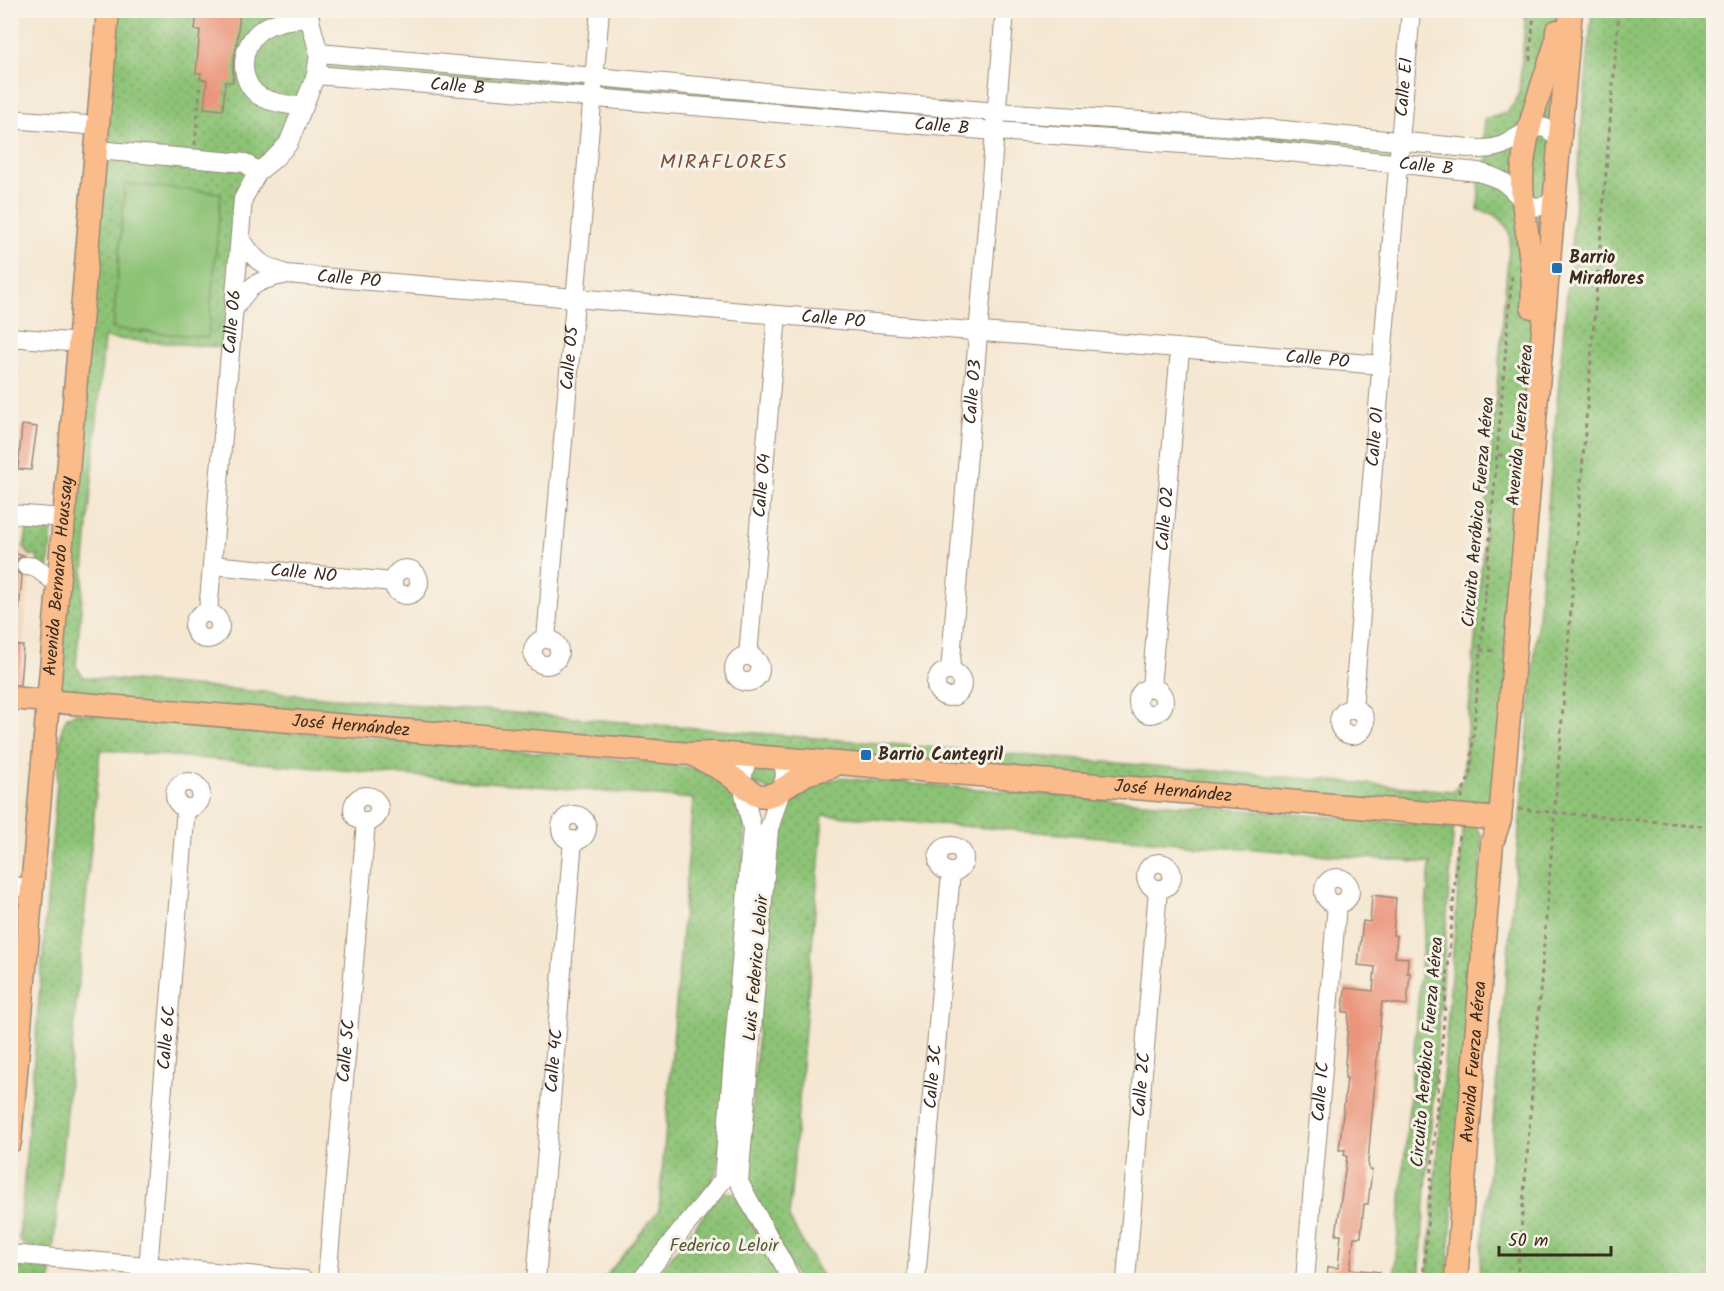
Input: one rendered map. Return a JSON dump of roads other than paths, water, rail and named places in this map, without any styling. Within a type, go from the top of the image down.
[{"type":"main road","name":"Avenida Bernardo Houssay","points":[[10,1142],[14,1070],[50,701],[108,10]]},
{"type":"main road","name":"Avenida Fuerza Aérea","points":[[1496,815],[1490,651],[1508,455],[1533,291],[1522,202],[1522,179],[1529,129],[1556,43],[1558,10]]},
{"type":"main road","name":"Avenida Fuerza Aérea","points":[[1456,1281],[1492,843],[1555,197],[1570,10]]},
{"type":"main road","name":"José Hernández","points":[[10,698],[690,754],[712,753],[1496,815]]},
{"type":"main road","name":"José Hernández","points":[[690,754],[724,771],[756,795],[767,796],[776,793],[806,774],[845,765]]},
{"type":"street","name":"Calle O5","points":[[546,639],[600,10]]},
{"type":"street","name":"Calle O3","points":[[950,671],[1005,10]]},
{"type":"street","name":"Calle E1","points":[[1398,165],[1411,10]]},
{"type":"street","points":[[304,107],[274,103],[261,97],[251,89],[244,77],[243,65],[252,39],[263,29],[278,22],[309,14],[319,53]]},
{"type":"street","name":"Calle B","points":[[319,53],[997,112],[1273,129],[1479,149],[1494,148],[1529,129]]},
{"type":"street","name":"Calle O6","points":[[208,613],[243,199],[258,172],[288,144],[316,75],[319,53]]},
{"type":"street","name":"Calle B","points":[[316,75],[592,96],[995,132],[1269,150],[1485,174],[1504,183],[1522,202]]},
{"type":"street","points":[[10,119],[99,126]]},
{"type":"street","points":[[1529,129],[1545,128],[1554,133],[1559,142]]},
{"type":"street","points":[[96,150],[245,163],[258,172]]},
{"type":"street","name":"Calle O1","points":[[1353,709],[1398,165]]},
{"type":"street","points":[[1522,202],[1538,207],[1548,204],[1555,197]]},
{"type":"street","name":"Calle PO","points":[[240,237],[250,253],[265,267],[286,274],[1382,365]]},
{"type":"street","name":"Calle PO","points":[[233,312],[245,291],[261,280],[286,274]]},
{"type":"street","name":"Calle O4","points":[[748,656],[777,315]]},
{"type":"street","points":[[10,337],[80,343]]},
{"type":"street","name":"Calle O2","points":[[1151,688],[1180,349]]},
{"type":"street","points":[[10,514],[65,518]]},
{"type":"street","name":"Calle NO","points":[[212,565],[393,582]]},
{"type":"street","points":[[26,566],[35,567],[59,585]]},
{"type":"street","name":"Luis Federico Leloir","points":[[731,1181],[752,829],[741,776],[744,765],[751,756]]},
{"type":"street","points":[[777,759],[784,766],[783,787]]},
{"type":"street","name":"Luis Federico Leloir","points":[[731,1181],[769,830],[774,808],[783,787]]},
{"type":"street","name":"Calle 6C","points":[[148,1274],[186,808]]},
{"type":"street","name":"Calle 5C","points":[[327,1281],[366,822]]},
{"type":"street","name":"Calle 4C","points":[[536,1281],[573,840]]},
{"type":"street","name":"Calle 3C","points":[[916,1281],[951,872]]},
{"type":"street","points":[[10,886],[33,888]]},
{"type":"street","name":"Calle 2C","points":[[1126,1281],[1158,889]]},
{"type":"street","name":"Calle 1C","points":[[1305,1281],[1337,904]]},
{"type":"street","points":[[641,1281],[731,1181],[792,1281]]},
{"type":"street","points":[[10,1254],[148,1274],[304,1281]]},
{"type":"place","name":"Barrio Miraflores","points":[[1557,268]]},
{"type":"place","name":"Barrio Cantegril","points":[[866,755]]},
{"type":"district","name":"MIRAFLORES","points":[[724,163]]},
{"type":"park label","name":"Federico Leloir","points":[[724,1246]]}]
